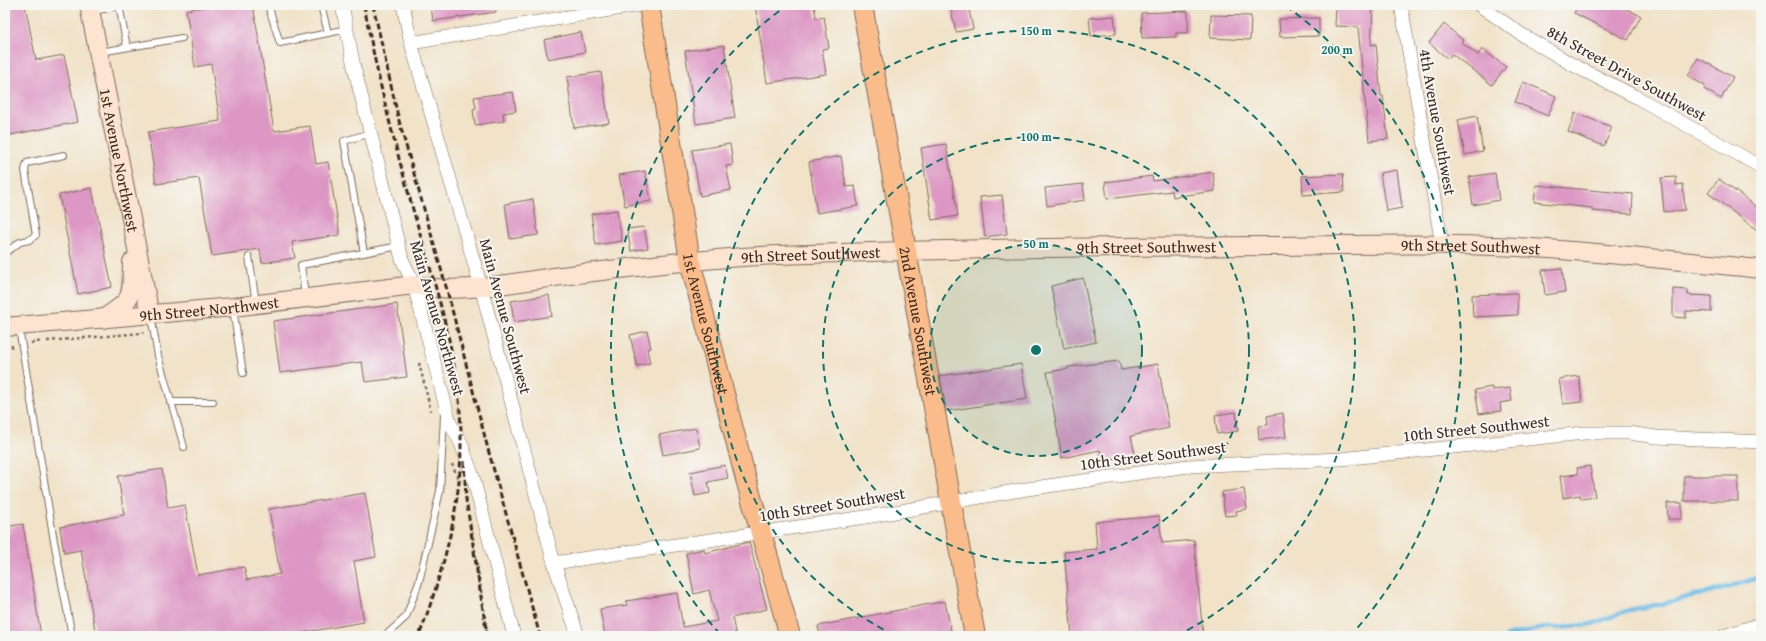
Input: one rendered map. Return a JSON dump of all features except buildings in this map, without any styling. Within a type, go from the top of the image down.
[{"type":"main road","name":"1st Avenue Southwest","points":[[649,5],[690,261],[709,339],[790,636]]},
{"type":"main road","name":"2nd Avenue Southwest","points":[[862,5],[975,636]]},
{"type":"street","name":"Main Avenue Northwest","points":[[342,5],[371,133],[402,258],[414,285],[450,423],[461,443],[473,478],[514,636]]},
{"type":"street","name":"Main Avenue Southwest","points":[[403,5],[411,43],[481,287],[554,562],[578,636]]},
{"type":"street","points":[[411,43],[640,5]]},
{"type":"street","name":"4th Avenue Southwest","points":[[1401,5],[1442,245]]},
{"type":"street","name":"8th Street Drive Southwest","points":[[1479,5],[1521,34],[1573,65],[1638,98],[1761,167]]},
{"type":"street","name":"1st Avenue Northwest","points":[[90,8],[150,315]]},
{"type":"street","points":[[102,319],[119,308],[131,295],[132,225]]},
{"type":"street","name":"9th Street Southwest","points":[[414,285],[436,290],[481,287],[690,261],[762,256],[906,251],[1161,246],[1442,245],[1516,247],[1761,269]]},
{"type":"street","name":"9th Street Northwest","points":[[12,327],[233,307],[414,285]]},
{"type":"street","name":"10th Street Southwest","points":[[554,562],[872,516],[1027,489],[1188,466],[1341,459],[1584,434],[1629,434],[1656,437],[1761,442]]},
{"type":"street","points":[[1724,636],[1761,624]]},
{"type":"lane","points":[[90,8],[121,5],[127,47]]},
{"type":"lane","points":[[268,5],[280,43],[347,29]]},
{"type":"lane","points":[[321,5],[328,33]]},
{"type":"lane","points":[[98,52],[182,38]]},
{"type":"lane","points":[[364,253],[344,140],[371,133]]},
{"type":"lane","points":[[5,253],[20,242],[29,240],[36,235],[25,170],[27,163],[64,155]]},
{"type":"lane","points":[[306,298],[302,265],[399,246]]},
{"type":"lane","points":[[249,257],[256,304]]},
{"type":"lane","points":[[233,307],[243,373]]},
{"type":"lane","points":[[150,315],[158,356],[170,402],[184,446]]},
{"type":"lane","points":[[12,327],[72,636]]},
{"type":"lane","points":[[170,402],[213,402]]},
{"type":"lane","points":[[385,636],[406,617],[419,582],[440,491],[445,404]]},
{"type":"path","points":[[430,406],[432,412]]},
{"type":"path","points":[[443,443],[461,487]]},
{"type":"path","points":[[471,530],[488,636]]},
{"type":"waterway","points":[[1507,636],[1548,627],[1558,628],[1592,624],[1629,610],[1705,594],[1761,577]]},
{"type":"railway","points":[[364,5],[394,140],[447,330],[453,358],[460,415],[460,468],[454,517],[442,566],[419,636]]},
{"type":"railway","points":[[373,5],[399,121],[447,290],[488,449],[540,636]]},
{"type":"railway","points":[[464,461],[466,499],[487,636]]}]
